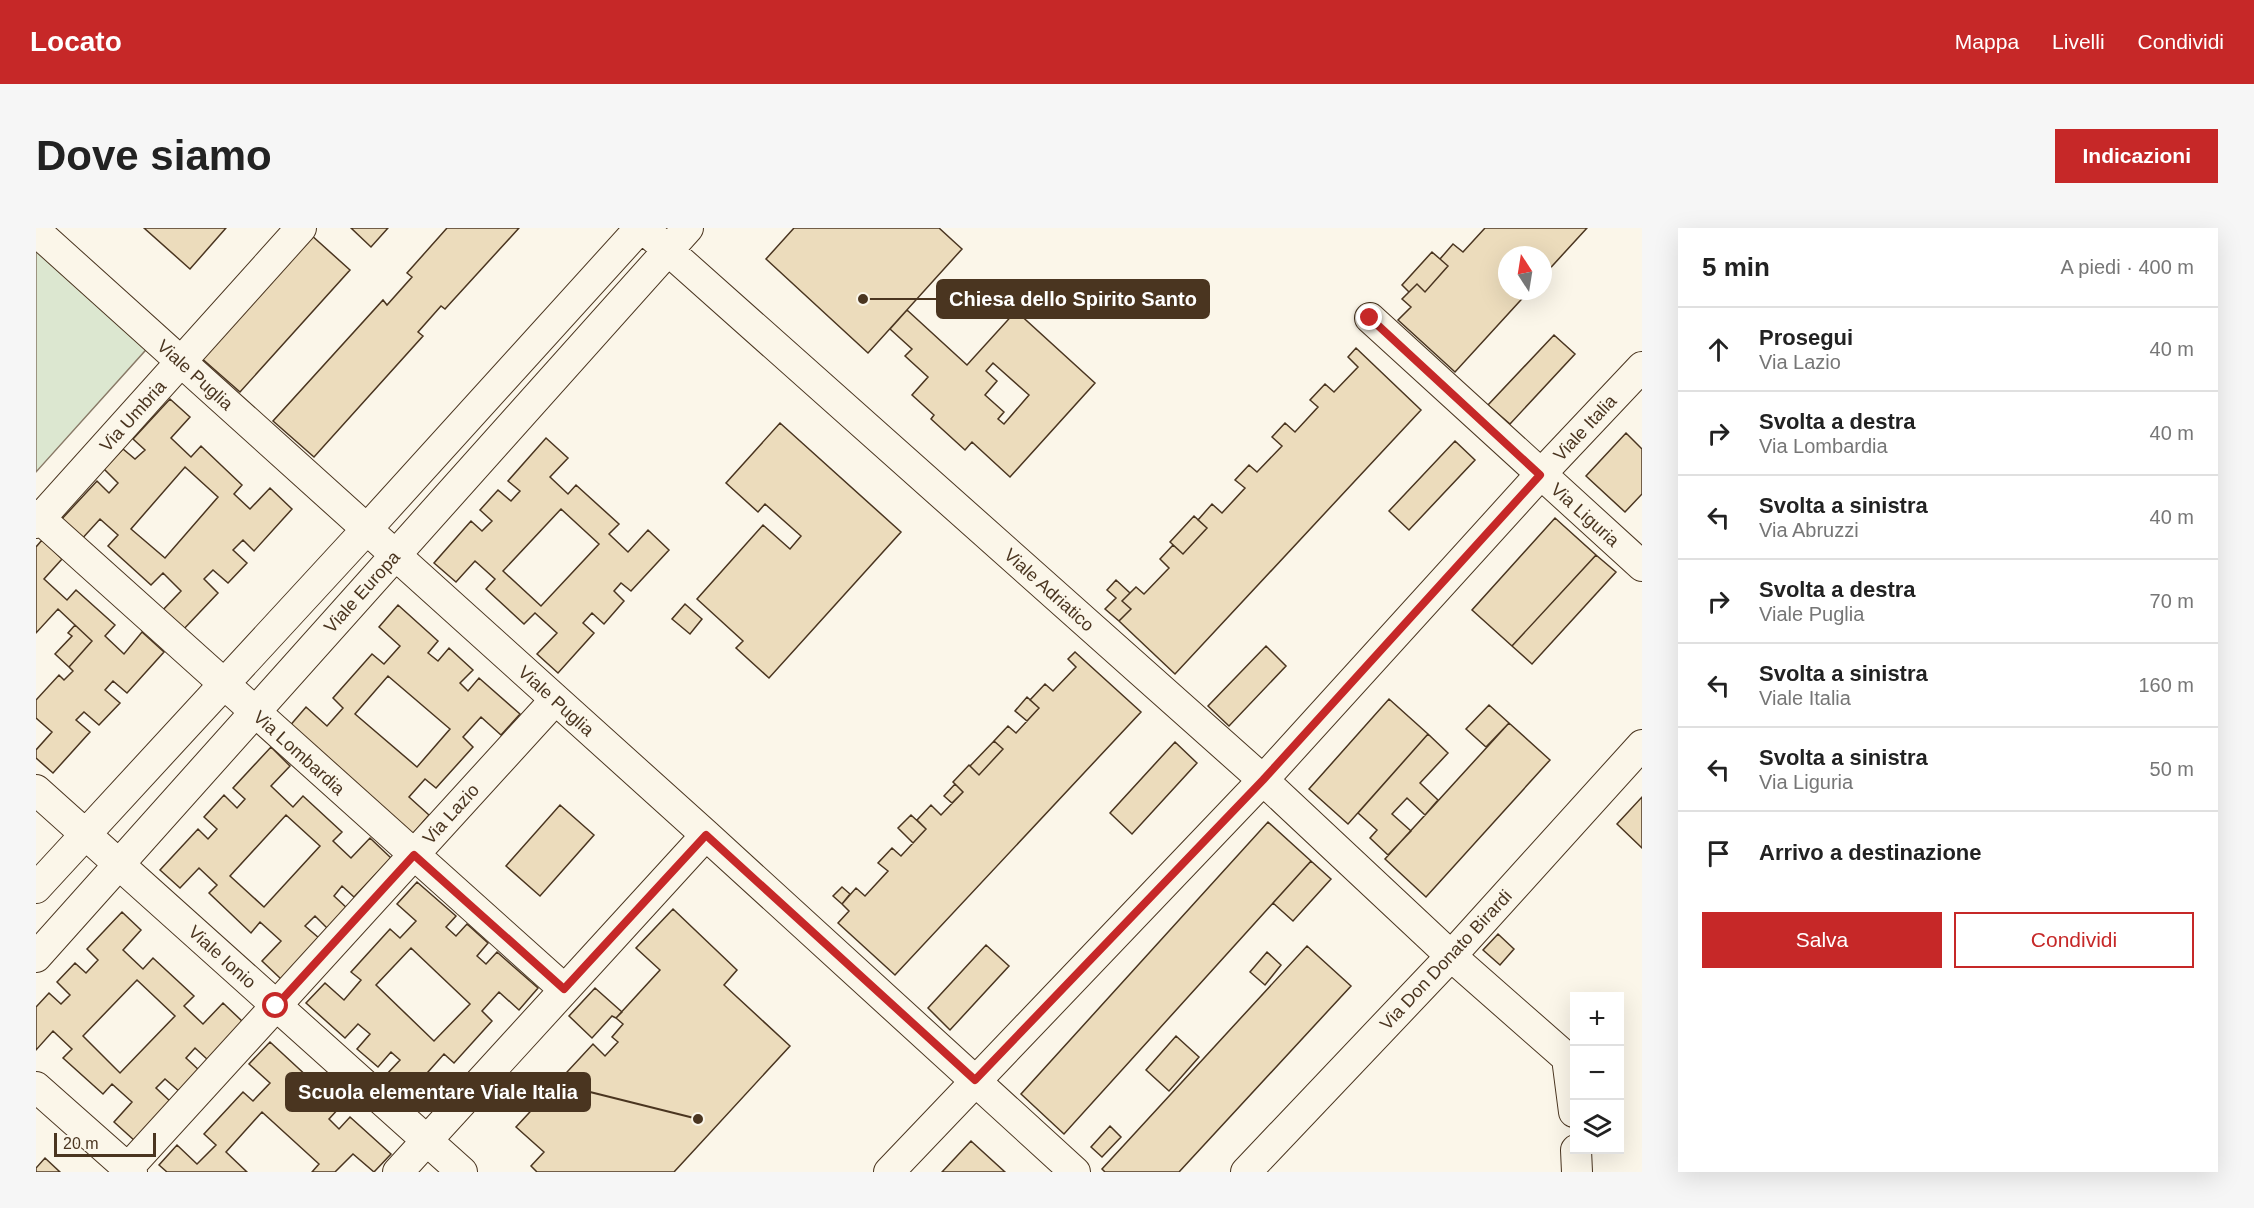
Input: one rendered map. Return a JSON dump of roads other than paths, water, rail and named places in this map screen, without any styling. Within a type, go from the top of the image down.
[{"type":"street","name":"Via Umbria","points":[[37,519],[301,228]]},
{"type":"street","name":"Viale Adriatico","points":[[641,228],[1263,780],[1451,956],[1567,1058],[1573,1100]]},
{"type":"street","points":[[36,888],[641,228]]},
{"type":"street","name":"Viale Europa","points":[[36,957],[688,228]]},
{"type":"street","name":"Viale Puglia","points":[[36,231],[706,835],[1075,1172]]},
{"type":"street","name":"Via Liguria","points":[[1370,318],[1642,566]]},
{"type":"street","name":"Viale Italia","points":[[889,1172],[1263,780],[1540,475],[1642,367]]},
{"type":"street","name":"Via Lombardia","points":[[37,519],[564,989]]},
{"type":"street","name":"Via Lazio","points":[[130,1170],[555,700]]},
{"type":"street","name":"Via Don Donato Birardi","points":[[1246,1172],[1451,956],[1642,746]]},
{"type":"street","name":"Viale Ionio","points":[[36,790],[462,1172]]},
{"type":"street","points":[[398,1172],[706,835]]},
{"type":"street","points":[[36,1087],[130,1170]]},
{"type":"street","points":[[1576,1154],[1577,1172]]},
{"type":"place","name":"Chiesa dello Spirito Santo","points":[[863,299]]},
{"type":"place","name":"Scuola elementare Viale Italia","points":[[698,1119]]}]
